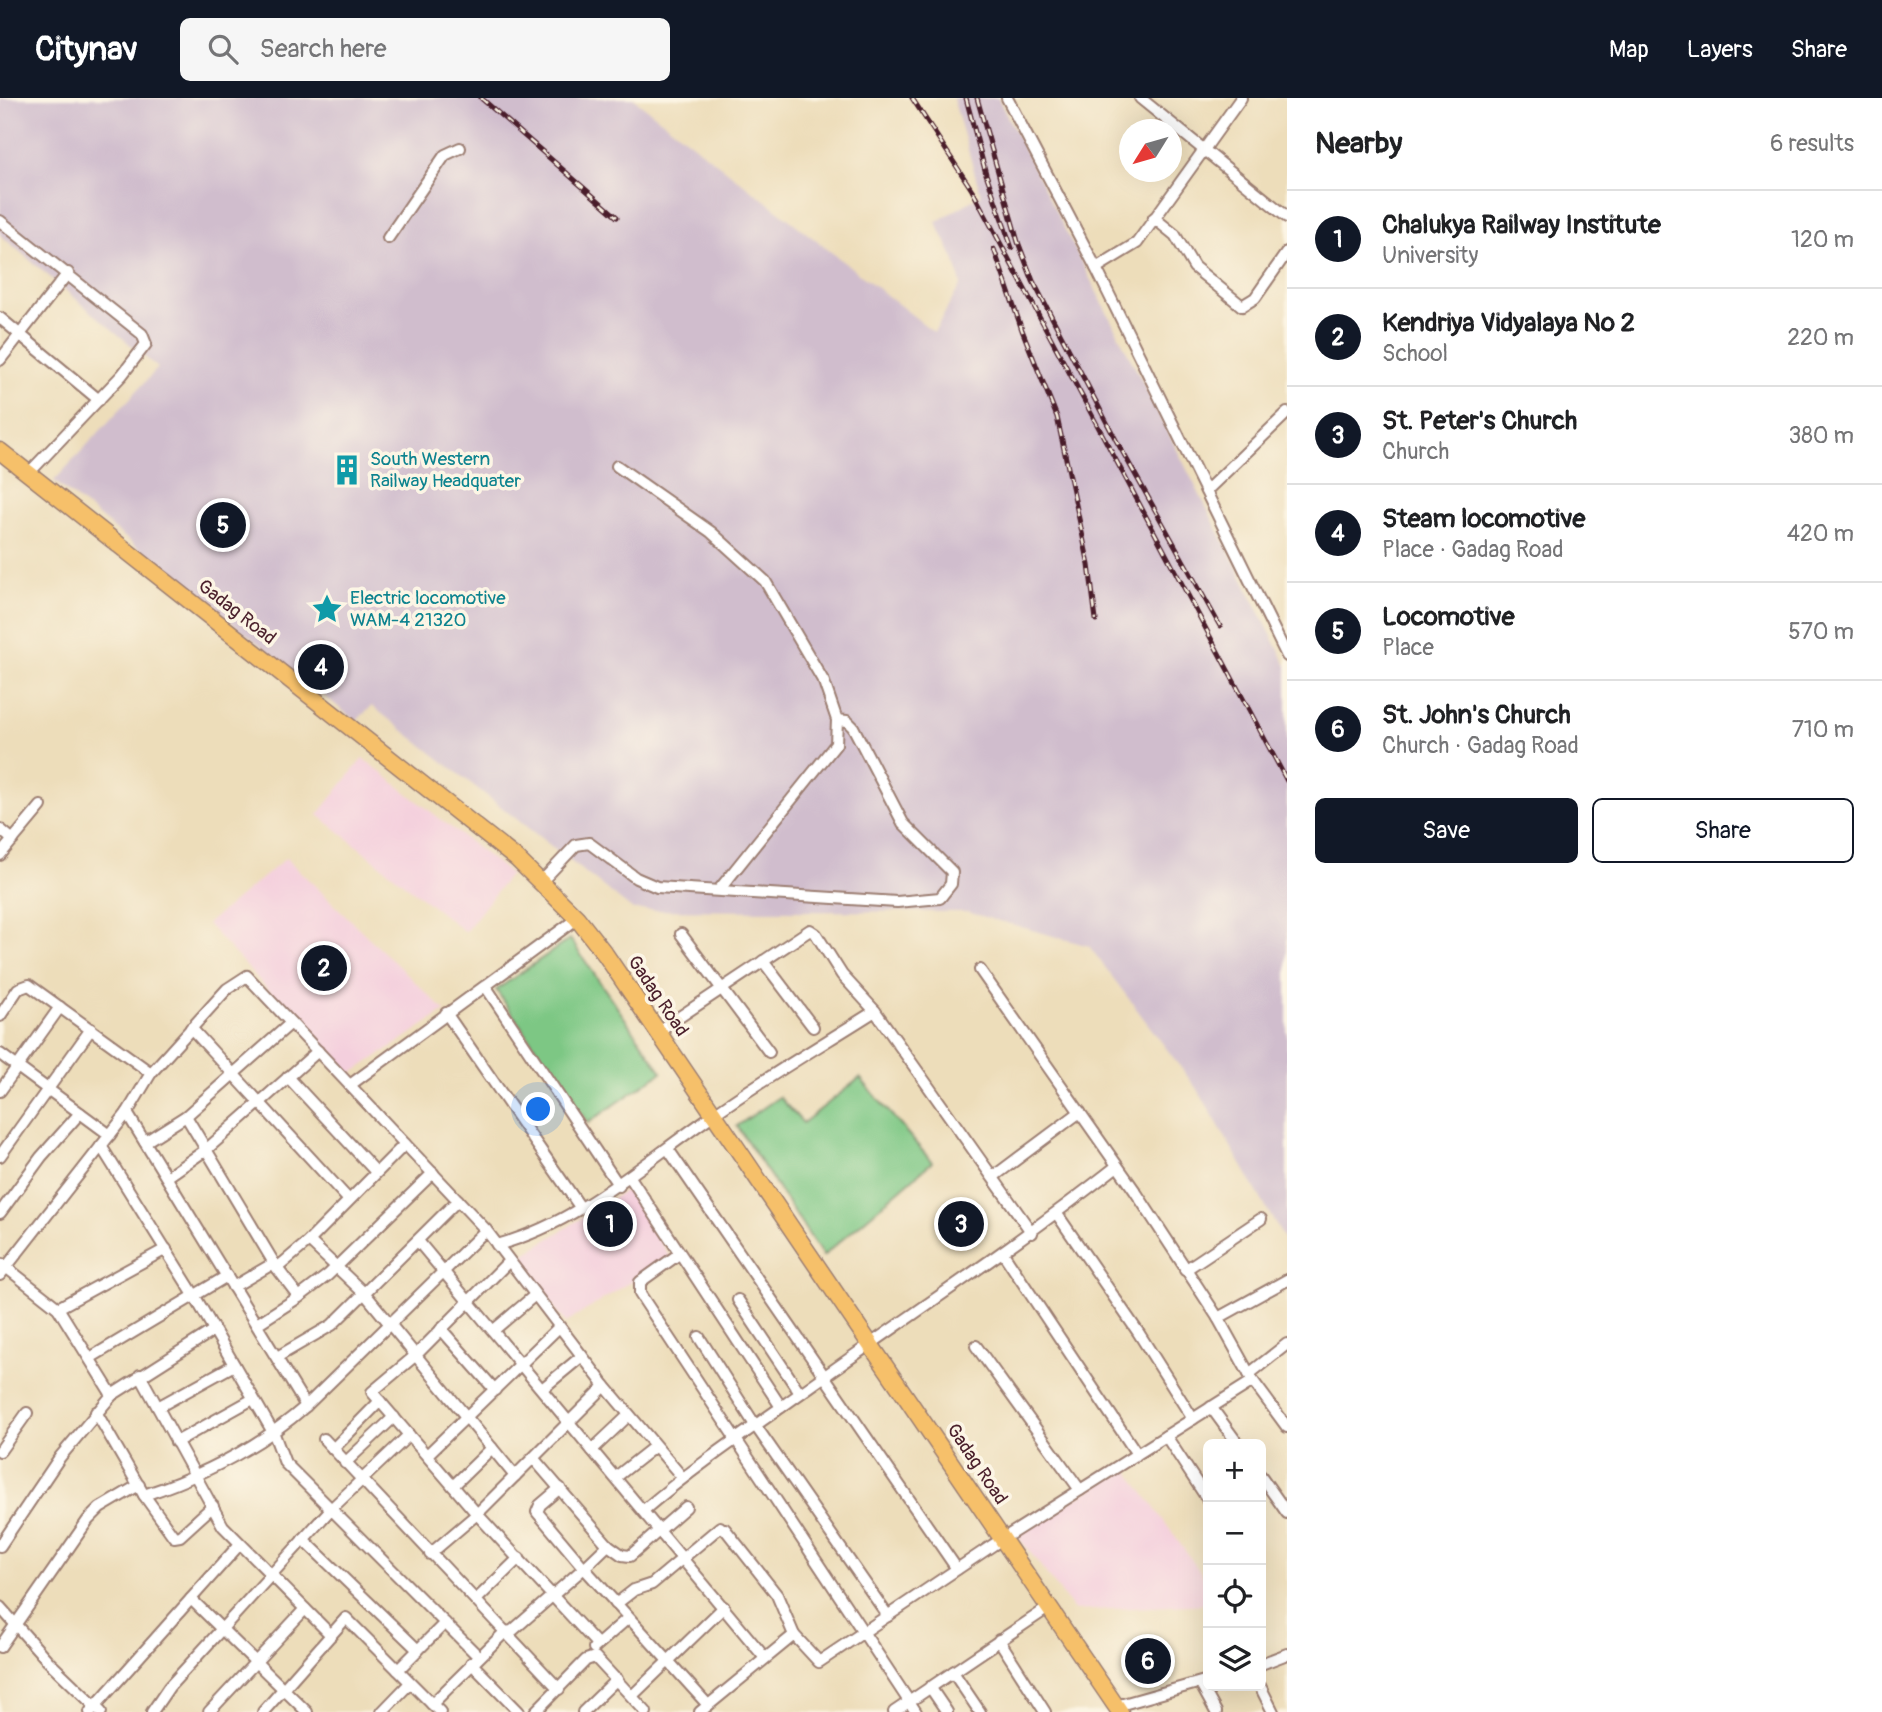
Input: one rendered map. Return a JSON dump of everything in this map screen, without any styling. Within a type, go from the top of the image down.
[{"type":"highway","name":"Gadag Road","points":[[0,452],[542,881],[577,918],[604,954],[710,1116]]},
{"type":"highway","name":"Gadag Road","points":[[0,462],[512,865],[570,923],[710,1116],[1116,1710]]},
{"type":"highway","name":"Gadag Road","points":[[999,1541],[1042,1612],[1116,1710]]},
{"type":"street","points":[[1007,98],[1096,268],[1286,652]]},
{"type":"street","points":[[1140,98],[1287,217]]},
{"type":"street","points":[[1096,268],[1137,243],[1241,98]]},
{"type":"street","points":[[388,238],[445,155],[460,148]]},
{"type":"street","points":[[1154,218],[1175,235],[1194,267],[1242,306],[1251,303],[1287,252]]},
{"type":"street","points":[[0,221],[68,273],[145,339],[144,347],[99,400],[27,474]]},
{"type":"street","points":[[0,359],[68,273]]},
{"type":"street","points":[[0,318],[99,400]]},
{"type":"street","points":[[1206,491],[1287,413]]},
{"type":"street","points":[[617,466],[711,532],[765,581],[824,682],[837,720],[836,744],[719,890]]},
{"type":"street","points":[[542,881],[576,845],[589,843],[645,884],[657,887],[897,902],[930,901],[946,891],[953,878],[948,866],[903,822],[853,727],[847,720],[837,720]]},
{"type":"street","points":[[0,855],[41,806]]},
{"type":"street","points":[[0,830],[12,840]]},
{"type":"street","points":[[350,1085],[570,923]]},
{"type":"street","points":[[657,1032],[807,931],[813,932],[842,975],[875,1011],[1032,1233]]},
{"type":"street","points":[[681,934],[769,1052]]},
{"type":"street","points":[[763,961],[813,1027]]},
{"type":"street","points":[[980,970],[1118,1167],[1218,1318],[1251,1377],[1287,1427]]},
{"type":"street","points":[[112,1395],[58,1308],[2,1268],[127,1113],[151,1073],[227,989],[247,976],[486,1230],[605,1386],[682,1477]]},
{"type":"street","points":[[0,1016],[25,985],[151,1073]]},
{"type":"street","points":[[486,987],[619,1186]]},
{"type":"street","points":[[0,1091],[60,1007]]},
{"type":"street","points":[[497,1245],[527,1237],[619,1186],[710,1116],[875,1011]]},
{"type":"street","points":[[446,1013],[580,1207]]},
{"type":"street","points":[[145,1142],[186,1116],[291,1023]]},
{"type":"street","points":[[191,1028],[348,1199]]},
{"type":"street","points":[[0,1156],[91,1029]]},
{"type":"street","points":[[167,1177],[207,1149],[318,1051]]},
{"type":"street","points":[[0,1054],[110,1135]]},
{"type":"street","points":[[288,1077],[376,1172]]},
{"type":"street","points":[[993,1177],[1080,1112]]},
{"type":"street","points":[[0,1213],[41,1157],[80,1113]]},
{"type":"street","points":[[127,1113],[306,1406]]},
{"type":"street","points":[[186,1116],[275,1266],[299,1297]]},
{"type":"street","points":[[233,1287],[275,1266],[309,1241],[405,1144]]},
{"type":"street","points":[[101,1146],[234,1364],[274,1434],[285,1464],[445,1623],[519,1712]]},
{"type":"street","points":[[668,1149],[957,1569]]},
{"type":"street","points":[[644,1510],[682,1477],[866,1346],[1032,1233],[1118,1167]]},
{"type":"street","points":[[257,1324],[299,1297],[337,1266],[433,1173]]},
{"type":"street","points":[[630,1177],[780,1407]]},
{"type":"street","points":[[277,1357],[332,1325],[366,1295],[458,1200]]},
{"type":"street","points":[[1057,1214],[1138,1332],[1193,1419]]},
{"type":"street","points":[[1185,1270],[1261,1219]]},
{"type":"street","points":[[0,1647],[93,1514],[141,1490],[195,1478],[274,1434],[391,1325],[486,1230]]},
{"type":"street","points":[[309,1241],[366,1295],[515,1476]]},
{"type":"street","points":[[418,1241],[765,1658]]},
{"type":"street","points":[[58,1308],[166,1249]]},
{"type":"street","points":[[1003,1253],[1137,1454]]},
{"type":"street","points":[[679,1254],[645,1278],[638,1289],[916,1712]]},
{"type":"street","points":[[509,1261],[416,1355],[372,1392],[477,1514],[597,1644]]},
{"type":"street","points":[[90,1358],[227,1276]]},
{"type":"street","points":[[1218,1318],[1287,1280]]},
{"type":"street","points":[[494,1330],[535,1295]]},
{"type":"street","points":[[738,1300],[800,1393]]},
{"type":"street","points":[[427,1455],[559,1327]]},
{"type":"street","points":[[441,1329],[495,1390]]},
{"type":"street","points":[[0,1546],[60,1457],[112,1395],[214,1330]]},
{"type":"street","points":[[699,1337],[755,1425],[888,1616]]},
{"type":"street","points":[[616,1604],[634,1590],[652,1584],[722,1528],[777,1595],[794,1635],[819,1662],[999,1541],[1211,1407],[1251,1377],[1287,1344]]},
{"type":"street","points":[[976,1346],[1080,1490]]},
{"type":"street","points":[[542,1389],[582,1356]]},
{"type":"street","points":[[158,1407],[234,1364]]},
{"type":"street","points":[[140,1375],[195,1478],[239,1545],[331,1635]]},
{"type":"street","points":[[430,1554],[477,1514],[605,1386]]},
{"type":"street","points":[[176,1442],[253,1399]]},
{"type":"street","points":[[333,1449],[380,1401]]},
{"type":"street","points":[[1211,1407],[1234,1439]]},
{"type":"street","points":[[96,1412],[141,1490],[174,1537],[180,1536],[213,1506]]},
{"type":"street","points":[[0,1451],[27,1413]]},
{"type":"street","points":[[592,1450],[629,1415]]},
{"type":"street","points":[[345,1463],[394,1418]]},
{"type":"street","points":[[152,1712],[169,1687],[303,1539],[360,1480],[409,1435]]},
{"type":"street","points":[[1166,1436],[1203,1492]]},
{"type":"street","points":[[324,1439],[559,1689]]},
{"type":"street","points":[[616,1477],[654,1447]]},
{"type":"street","points":[[453,1486],[492,1448]]},
{"type":"street","points":[[534,1459],[608,1545],[622,1555],[630,1556],[686,1507]]},
{"type":"street","points":[[1266,1483],[1287,1513]]},
{"type":"street","points":[[560,1488],[540,1505],[537,1512],[583,1568],[668,1661],[704,1708],[794,1635]]},
{"type":"street","points":[[303,1539],[418,1650]]},
{"type":"street","points":[[0,1607],[96,1710],[239,1545]]},
{"type":"street","points":[[262,1712],[346,1618],[436,1708],[475,1660],[505,1632],[512,1631],[553,1596],[608,1545]]},
{"type":"street","points":[[475,1600],[519,1558]]},
{"type":"street","points":[[191,1599],[307,1712]]},
{"type":"street","points":[[632,1696],[724,1607]]},
{"type":"street","points":[[209,1712],[305,1609]]},
{"type":"street","points":[[894,1712],[1042,1612]]},
{"type":"street","points":[[535,1712],[590,1657],[597,1644],[628,1618]]},
{"type":"street","points":[[398,1670],[445,1623]]},
{"type":"street","points":[[999,1640],[1045,1712]]},
{"type":"street","points":[[1266,1662],[1287,1654]]},
{"type":"street","points":[[590,1657],[599,1658],[646,1712]]},
{"type":"street","points":[[953,1672],[980,1712]]},
{"type":"street","points":[[583,1712],[617,1679]]},
{"type":"street","points":[[1116,1710],[1203,1681]]},
{"type":"street","points":[[382,1712],[410,1683]]},
{"type":"street","points":[[930,1687],[947,1712]]},
{"type":"street","points":[[1208,1691],[1216,1712]]},
{"type":"street","points":[[1262,1691],[1273,1712]]},
{"type":"shaded area","points":[[0,98],[633,98],[934,332],[961,284],[955,261],[936,222],[981,195],[953,98],[998,98],[1287,666],[1287,1244],[1200,1093],[1089,946],[967,912],[633,910],[372,706],[356,721],[54,481],[158,368],[0,235]]},
{"type":"shaded area","points":[[363,758],[510,874],[465,932],[318,815]]},
{"type":"shaded area","points":[[286,858],[445,1011],[348,1076],[207,924]]},
{"type":"shaded area","points":[[626,1190],[670,1257],[566,1323],[517,1259]]},
{"type":"shaded area","points":[[1126,1468],[1203,1576],[1203,1604],[1075,1611],[1017,1535]]},
{"type":"green space","points":[[570,939],[662,1072],[588,1123],[496,990]]},
{"type":"green space","points":[[860,1078],[932,1162],[823,1256],[737,1126],[779,1097],[803,1123]]},
{"type":"railway","points":[[481,98],[617,217]]},
{"type":"railway","points":[[912,98],[972,190],[1287,781]]},
{"type":"railway","points":[[966,98],[986,174],[1012,248]]},
{"type":"railway","points":[[977,98],[1018,242],[1033,281],[1116,440],[1220,626]]},
{"type":"railway","points":[[994,249],[1022,330],[1057,417],[1089,565],[1096,620]]},
{"type":"place","name":"South Western Railway Headquater","points":[[347,470]]},
{"type":"place","name":"Locomotive","points":[[223,525]]},
{"type":"place","name":"Electric locomotive WAM-4 21320","points":[[327,609]]},
{"type":"place","name":"Steam locomotive","points":[[321,667]]},
{"type":"place","name":"Kendriya Vidyalaya No 2","points":[[324,968]]},
{"type":"place","name":"Chalukya Railway Institute","points":[[610,1224]]},
{"type":"place","name":"St. Peter's Church","points":[[961,1224]]},
{"type":"place","name":"St. John's Church","points":[[1148,1661]]}]
